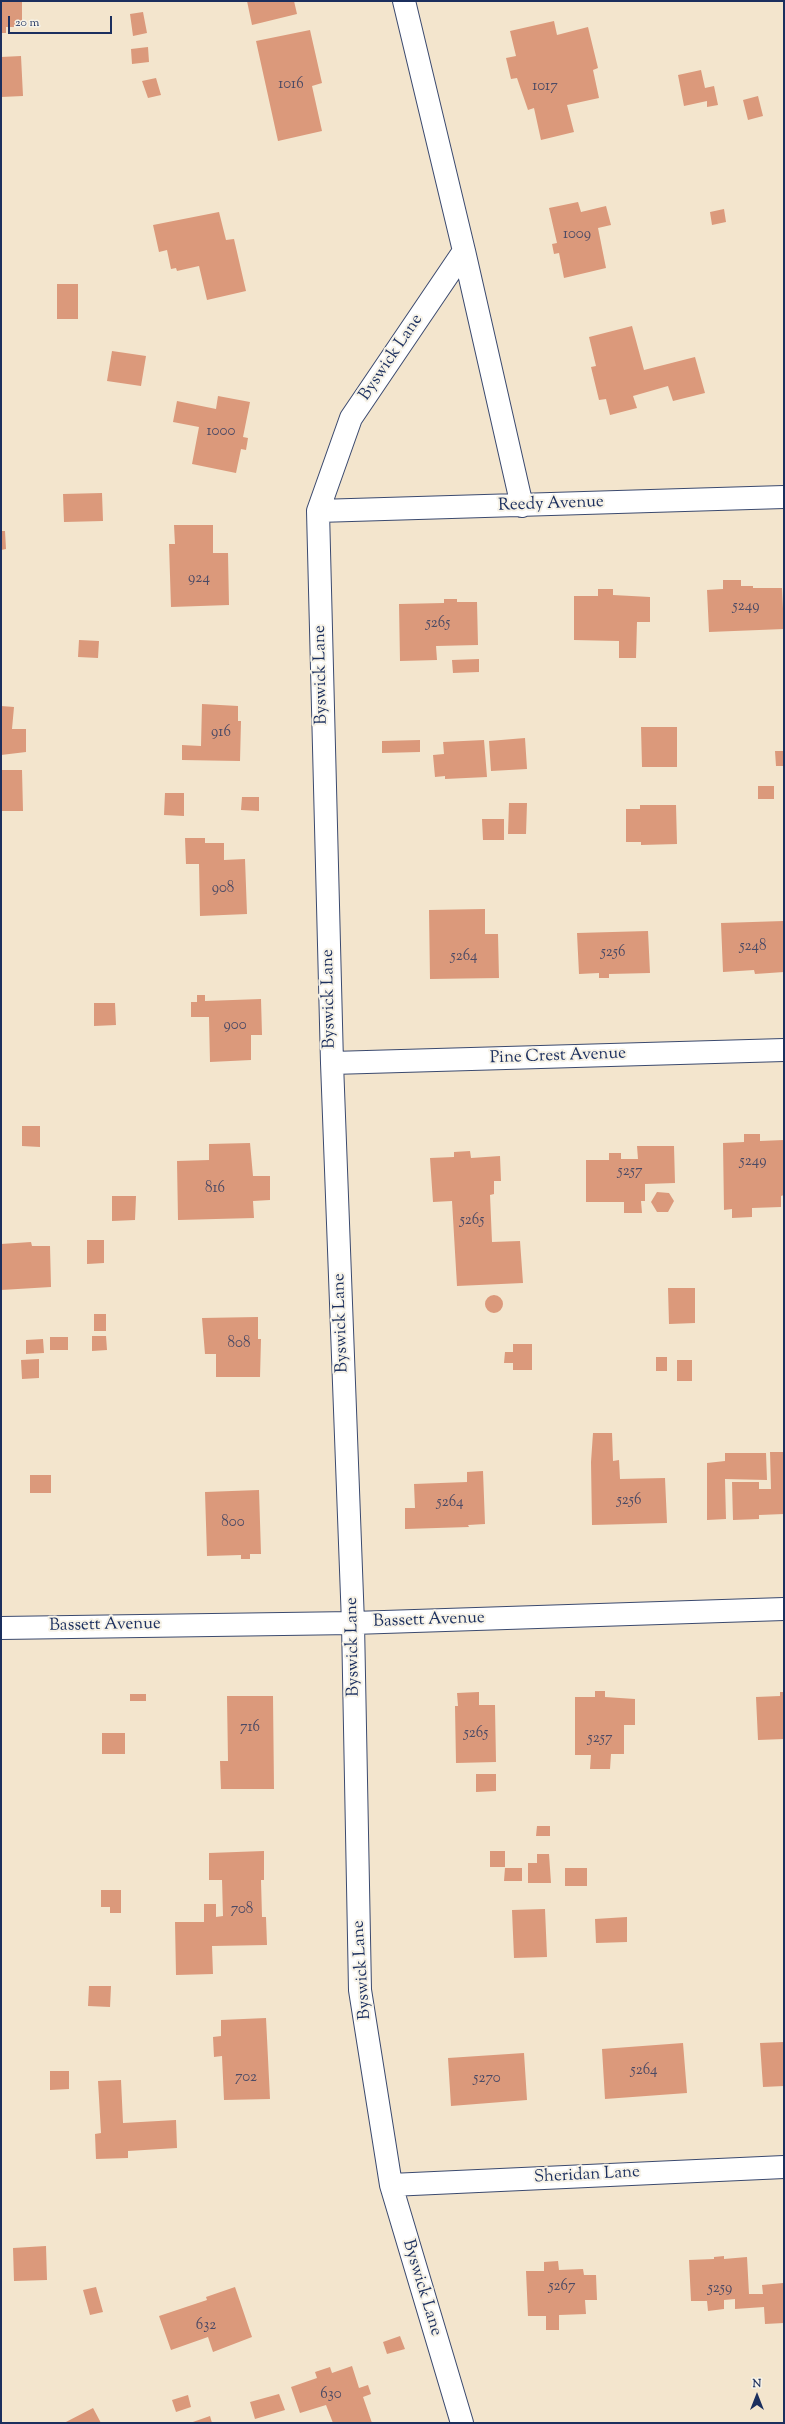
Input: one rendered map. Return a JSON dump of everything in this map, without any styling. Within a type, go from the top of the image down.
[{"type":"street","points":[[404,1],[464,251],[522,506]]},
{"type":"street","name":"Byswick Lane","points":[[462,2423],[391,2185],[360,1990],[354,1623],[332,1063],[318,511],[351,418],[464,251]]},
{"type":"street","name":"Reedy Avenue","points":[[318,511],[784,497]]},
{"type":"street","name":"Pine Crest Avenue","points":[[332,1063],[784,1050]]},
{"type":"street","name":"Bassett Avenue","points":[[1,1628],[354,1623],[784,1609]]},
{"type":"street","name":"Sheridan Lane","points":[[391,2185],[784,2167]]},
{"type":"building","points":[[1,1],[22,2],[22,27],[6,27],[6,33],[1,33]]},
{"type":"building","points":[[247,1],[294,1],[297,14],[252,25]]},
{"type":"building","points":[[143,12],[147,33],[133,36],[130,14]]},
{"type":"building","points":[[554,21],[557,35],[588,27],[598,68],[593,70],[599,98],[567,105],[574,132],[541,140],[534,108],[528,110],[517,78],[511,79],[506,58],[516,56],[510,31]]},
{"type":"building","points":[[310,30],[322,83],[312,86],[322,131],[278,141],[256,41]]},
{"type":"building","points":[[148,47],[149,62],[132,64],[131,49]]},
{"type":"building","points":[[21,56],[23,96],[1,97],[1,57]]},
{"type":"building","points":[[701,70],[705,88],[714,86],[718,105],[707,107],[707,101],[684,106],[678,75]]},
{"type":"building","points":[[156,78],[161,95],[148,98],[142,81]]},
{"type":"building","points":[[758,96],[763,116],[748,120],[743,100]]},
{"type":"building","points":[[578,202],[581,212],[606,206],[611,225],[598,228],[606,268],[564,278],[559,253],[554,254],[552,244],[557,243],[549,208]]},
{"type":"building","points":[[724,209],[726,222],[712,225],[710,212]]},
{"type":"building","points":[[219,212],[226,240],[234,239],[246,291],[207,300],[199,266],[177,271],[176,268],[171,269],[167,250],[159,252],[153,225]]},
{"type":"building","points":[[57,284],[78,284],[78,319],[57,319]]},
{"type":"building","points":[[632,326],[644,370],[695,357],[705,393],[673,401],[668,386],[633,396],[637,408],[610,415],[606,399],[599,400],[591,367],[596,366],[589,337]]},
{"type":"building","points":[[112,351],[146,356],[141,386],[107,381]]},
{"type":"building","points":[[218,396],[250,402],[243,437],[248,438],[246,450],[241,449],[236,473],[192,464],[199,427],[173,422],[177,401],[216,409]]},
{"type":"building","points":[[102,493],[103,521],[64,522],[63,494]]},
{"type":"building","points":[[174,525],[213,525],[213,553],[228,553],[229,605],[171,607],[169,544],[175,544]]},
{"type":"building","points":[[1,531],[5,531],[6,549],[1,550]]},
{"type":"building","points":[[723,580],[741,580],[741,586],[753,586],[753,588],[782,588],[784,629],[709,632],[707,590],[723,589]]},
{"type":"building","points":[[598,589],[613,589],[613,595],[650,597],[650,622],[637,622],[636,658],[619,658],[619,641],[574,640],[574,596],[598,596]]},
{"type":"building","points":[[444,599],[457,599],[457,602],[477,602],[478,645],[436,646],[437,660],[400,661],[399,604],[444,603]]},
{"type":"building","points":[[79,640],[99,641],[98,658],[78,657]]},
{"type":"building","points":[[479,659],[479,672],[453,673],[452,660]]},
{"type":"building","points":[[202,704],[238,706],[238,721],[241,721],[240,761],[182,760],[182,745],[201,746]]},
{"type":"building","points":[[1,706],[14,707],[12,729],[26,729],[26,752],[1,755]]},
{"type":"building","points":[[641,727],[677,727],[677,767],[642,767]]},
{"type":"building","points":[[525,738],[527,769],[491,771],[489,741]]},
{"type":"building","points":[[420,740],[420,752],[382,753],[382,741]]},
{"type":"building","points":[[484,740],[487,777],[445,779],[445,776],[435,777],[433,755],[444,754],[443,742]]},
{"type":"building","points":[[775,751],[784,751],[784,766],[776,766]]},
{"type":"building","points":[[1,770],[22,770],[23,811],[1,811]]},
{"type":"building","points":[[758,786],[774,786],[774,799],[758,799]]},
{"type":"building","points":[[165,793],[184,793],[184,816],[164,815]]},
{"type":"building","points":[[242,797],[259,797],[259,811],[241,810]]},
{"type":"building","points":[[509,803],[527,803],[526,834],[508,834]]},
{"type":"building","points":[[640,805],[676,805],[677,844],[641,845],[641,842],[626,842],[626,809],[640,809]]},
{"type":"building","points":[[482,819],[504,819],[504,840],[483,840]]},
{"type":"building","points":[[185,838],[205,838],[205,843],[224,843],[224,860],[245,859],[247,914],[200,916],[199,864],[186,864]]},
{"type":"building","points":[[485,909],[485,934],[498,934],[499,978],[430,979],[429,910]]},
{"type":"building","points":[[784,921],[784,972],[755,974],[754,970],[723,972],[721,923]]},
{"type":"building","points":[[648,931],[650,973],[609,974],[609,978],[599,978],[599,973],[579,974],[577,933]]},
{"type":"building","points":[[197,995],[205,995],[205,1001],[261,999],[262,1035],[251,1035],[251,1060],[210,1062],[209,1017],[191,1017],[191,1002],[197,1002]]},
{"type":"building","points":[[94,1003],[115,1003],[116,1025],[94,1026]]},
{"type":"building","points":[[22,1126],[40,1126],[40,1147],[22,1146]]},
{"type":"building","points":[[744,1134],[760,1134],[760,1141],[784,1140],[784,1195],[781,1196],[781,1207],[752,1208],[752,1217],[732,1218],[732,1209],[724,1210],[723,1143],[744,1142]]},
{"type":"building","points":[[250,1143],[253,1176],[270,1176],[270,1200],[253,1201],[254,1218],[178,1220],[177,1161],[209,1160],[209,1144]]},
{"type":"building","points":[[637,1146],[674,1146],[675,1183],[645,1184],[645,1201],[641,1201],[642,1213],[624,1213],[624,1202],[586,1202],[586,1160],[609,1160],[609,1153],[621,1153],[621,1159],[638,1159]]},
{"type":"building","points":[[470,1151],[471,1158],[500,1156],[501,1181],[494,1181],[494,1194],[490,1195],[492,1242],[520,1241],[523,1283],[457,1286],[452,1201],[433,1202],[430,1158],[454,1157],[454,1152]]},
{"type":"building","points":[[657,1192],[669,1193],[674,1201],[668,1212],[657,1212],[651,1202]]},
{"type":"building","points":[[112,1196],[136,1196],[135,1220],[112,1221]]},
{"type":"building","points":[[87,1240],[104,1240],[104,1263],[87,1264]]},
{"type":"building","points":[[31,1242],[32,1246],[50,1246],[51,1287],[1,1290],[1,1244]]},
{"type":"building","points":[[668,1288],[695,1288],[695,1323],[669,1324]]},
{"type":"building","points":[[490,1295],[498,1295],[503,1300],[501,1311],[498,1313],[490,1313],[485,1308],[485,1300]]},
{"type":"building","points":[[94,1314],[106,1314],[106,1331],[94,1331]]},
{"type":"building","points":[[258,1317],[258,1339],[261,1339],[260,1377],[216,1377],[216,1354],[205,1354],[202,1318]]},
{"type":"building","points":[[92,1336],[106,1336],[107,1350],[92,1351]]},
{"type":"building","points":[[50,1337],[68,1337],[68,1350],[50,1350]]},
{"type":"building","points":[[43,1339],[44,1353],[26,1354],[26,1340]]},
{"type":"building","points":[[513,1344],[532,1344],[532,1370],[513,1370],[513,1363],[504,1363],[505,1352],[513,1352]]},
{"type":"building","points":[[656,1357],[667,1357],[667,1371],[656,1371]]},
{"type":"building","points":[[39,1359],[39,1378],[22,1379],[21,1360]]},
{"type":"building","points":[[677,1360],[692,1360],[692,1381],[677,1381]]},
{"type":"building","points":[[593,1433],[612,1433],[613,1461],[619,1460],[620,1479],[665,1478],[667,1523],[592,1525],[591,1462]]},
{"type":"building","points":[[770,1452],[784,1452],[784,1514],[759,1515],[759,1519],[733,1520],[732,1482],[759,1482],[759,1489],[771,1489]]},
{"type":"building","points":[[725,1453],[766,1453],[767,1480],[725,1479],[726,1519],[707,1520],[707,1463],[725,1461]]},
{"type":"building","points":[[483,1471],[485,1524],[468,1525],[469,1527],[405,1529],[405,1508],[415,1508],[414,1484],[467,1482],[467,1472]]},
{"type":"building","points":[[30,1475],[51,1475],[51,1493],[30,1493]]},
{"type":"building","points":[[259,1490],[261,1554],[250,1554],[250,1559],[241,1559],[241,1555],[207,1556],[205,1492]]},
{"type":"building","points":[[595,1691],[605,1691],[605,1697],[635,1699],[635,1725],[624,1725],[624,1754],[611,1754],[610,1769],[590,1769],[591,1755],[575,1755],[575,1697],[595,1697]]},
{"type":"building","points":[[479,1692],[479,1705],[495,1705],[496,1762],[456,1763],[455,1706],[458,1706],[457,1693]]},
{"type":"building","points":[[780,1692],[784,1692],[784,1739],[758,1740],[756,1697],[780,1696]]},
{"type":"building","points":[[130,1694],[146,1694],[146,1701],[130,1701]]},
{"type":"building","points":[[227,1696],[273,1696],[274,1789],[221,1789],[220,1761],[228,1761]]},
{"type":"building","points":[[102,1733],[125,1733],[125,1754],[102,1754]]},
{"type":"building","points":[[476,1774],[496,1774],[496,1791],[476,1792]]},
{"type":"building","points":[[537,1826],[550,1826],[550,1836],[536,1836]]},
{"type":"building","points":[[264,1851],[264,1880],[261,1880],[262,1917],[266,1917],[267,1945],[212,1946],[213,1974],[176,1975],[175,1922],[204,1922],[204,1904],[216,1904],[216,1917],[223,1916],[222,1880],[209,1880],[209,1853]]},
{"type":"building","points":[[490,1851],[505,1851],[505,1867],[490,1867]]},
{"type":"building","points":[[537,1854],[549,1854],[551,1883],[528,1883],[528,1863],[537,1863]]},
{"type":"building","points":[[505,1868],[522,1868],[522,1881],[504,1881]]},
{"type":"building","points":[[565,1868],[587,1868],[587,1886],[565,1886]]},
{"type":"building","points":[[101,1890],[121,1890],[121,1913],[110,1913],[110,1907],[101,1907]]},
{"type":"building","points":[[545,1909],[547,1957],[514,1958],[512,1910]]},
{"type":"building","points":[[627,1917],[627,1942],[596,1943],[595,1919]]},
{"type":"building","points":[[89,1986],[111,1986],[110,2007],[88,2006]]},
{"type":"building","points":[[266,2018],[270,2099],[224,2100],[222,2056],[214,2057],[213,2037],[221,2036],[221,2020]]},
{"type":"building","points":[[784,2042],[784,2086],[763,2087],[760,2043]]},
{"type":"building","points":[[683,2043],[687,2093],[605,2099],[602,2049]]},
{"type":"building","points":[[524,2053],[527,2100],[451,2106],[448,2058]]},
{"type":"building","points":[[50,2071],[69,2071],[69,2089],[50,2090]]},
{"type":"building","points":[[121,2080],[123,2123],[176,2120],[177,2148],[128,2151],[128,2158],[96,2159],[95,2134],[101,2133],[98,2081]]},
{"type":"building","points":[[46,2246],[47,2280],[14,2281],[13,2248]]},
{"type":"building","points":[[724,2256],[724,2259],[747,2257],[749,2294],[763,2294],[762,2285],[783,2283],[784,2323],[765,2324],[764,2307],[735,2309],[735,2299],[724,2300],[724,2309],[708,2311],[707,2301],[691,2301],[689,2260],[714,2259],[714,2257]]},
{"type":"building","points":[[558,2261],[559,2270],[583,2269],[584,2275],[596,2275],[597,2300],[585,2300],[586,2314],[559,2315],[559,2330],[546,2330],[546,2316],[528,2316],[526,2271],[544,2271],[544,2262]]},
{"type":"building","points":[[96,2287],[103,2312],[90,2315],[83,2290]]},
{"type":"building","points":[[235,2287],[252,2337],[213,2352],[208,2337],[171,2350],[159,2316],[207,2300],[206,2297]]},
{"type":"building","points":[[400,2336],[405,2349],[387,2354],[383,2342]]},
{"type":"building","points":[[352,2366],[359,2388],[368,2385],[371,2394],[363,2397],[372,2423],[333,2423],[326,2405],[300,2413],[291,2387],[317,2378],[315,2372],[330,2367],[332,2373]]},
{"type":"building","points":[[279,2394],[285,2410],[255,2419],[250,2402]]},
{"type":"building","points":[[188,2395],[191,2407],[176,2412],[172,2400]]},
{"type":"building","points":[[93,2408],[101,2423],[64,2423]]},
{"type":"building","points":[[210,2416],[212,2423],[190,2423]]}]
